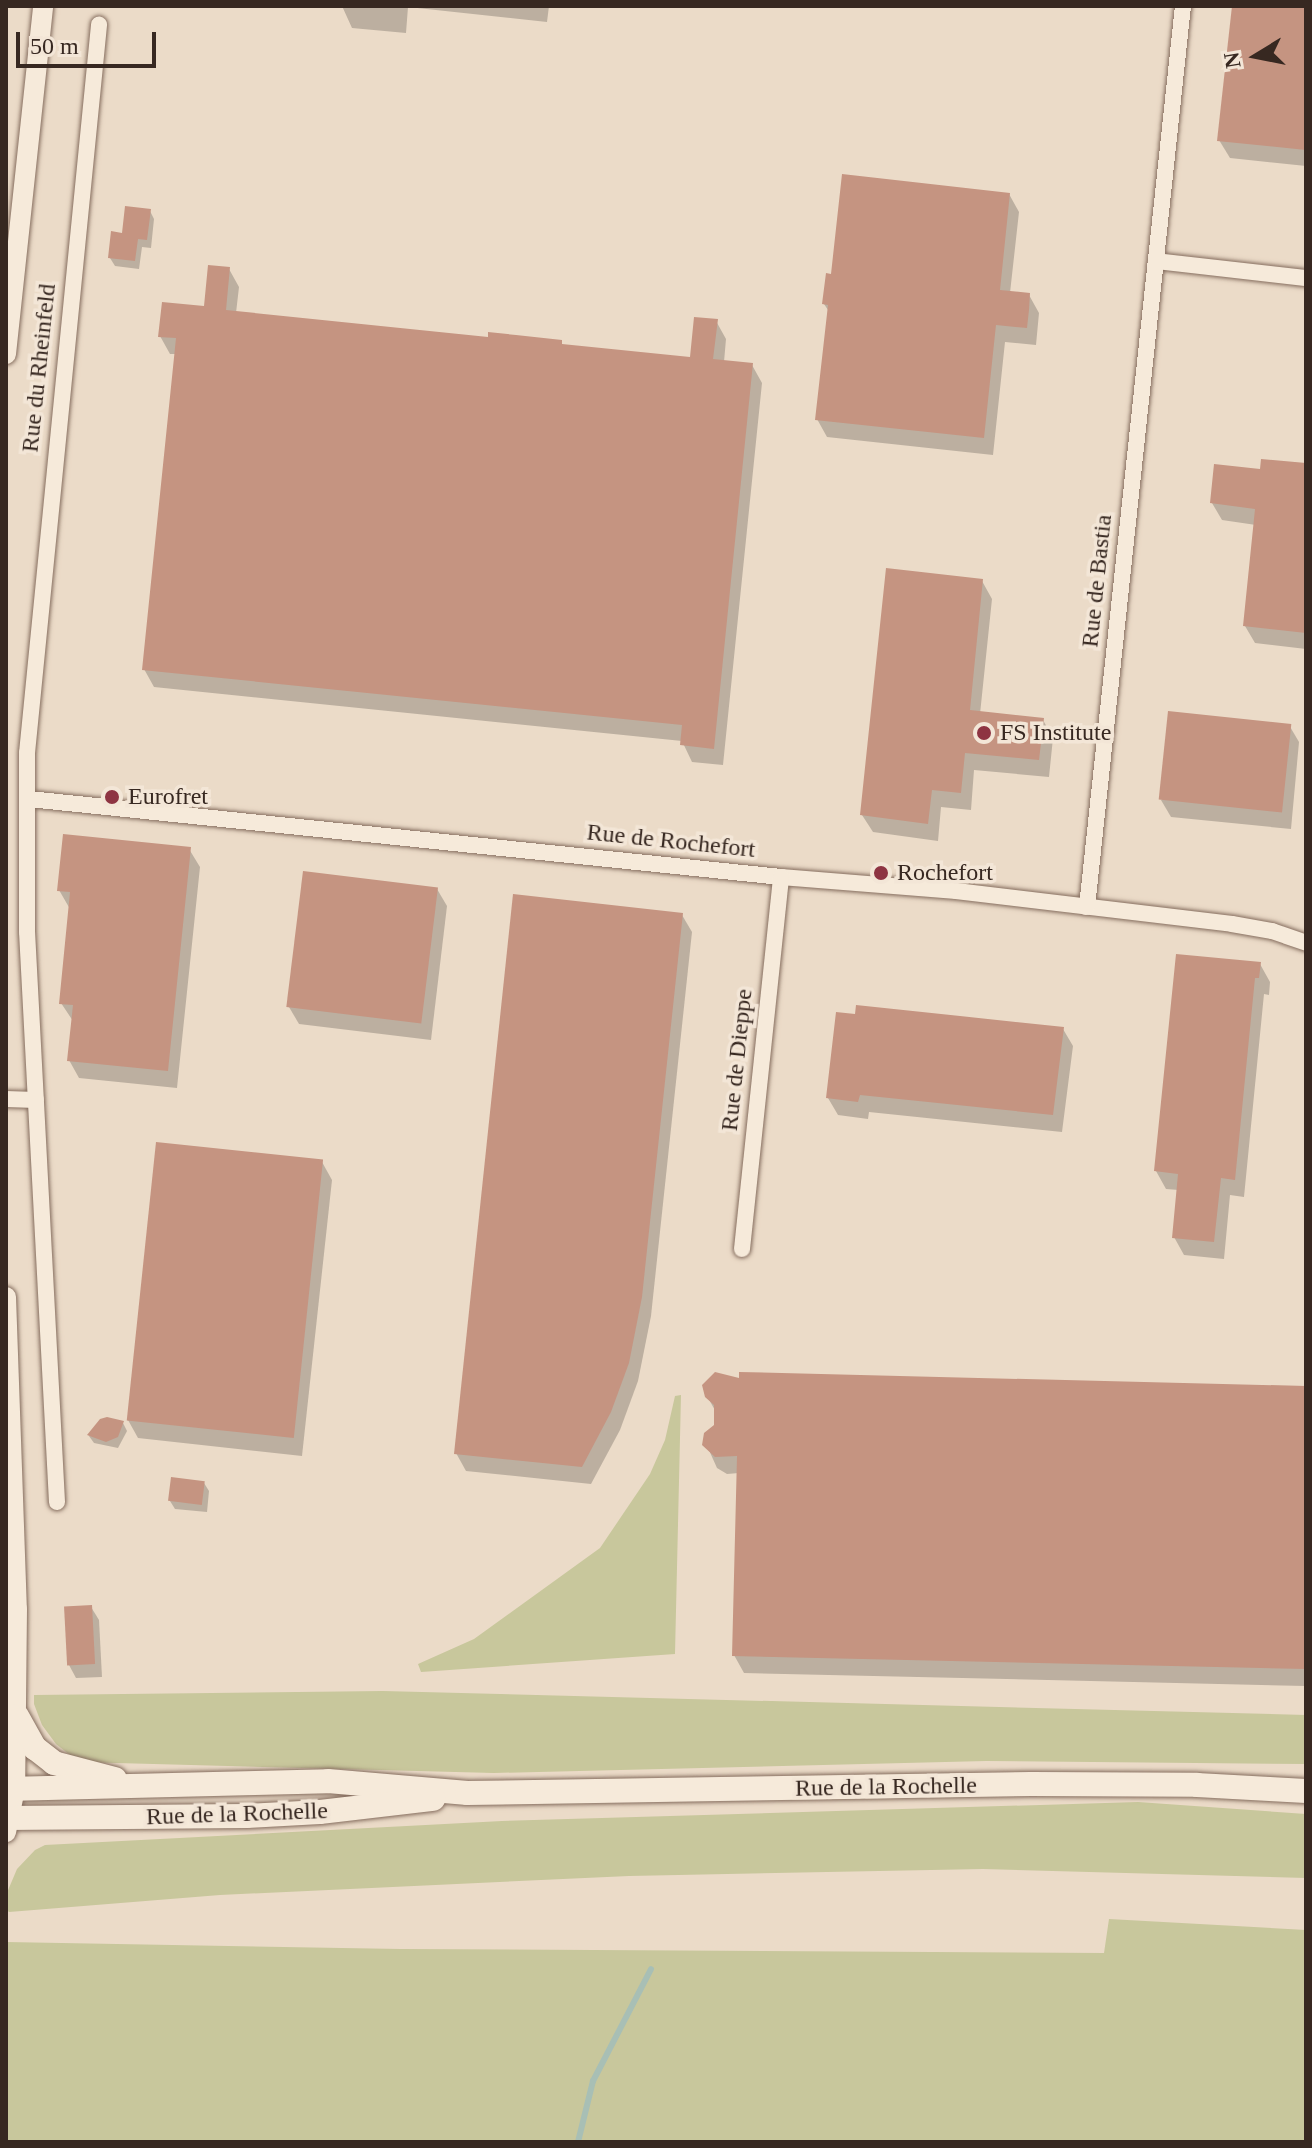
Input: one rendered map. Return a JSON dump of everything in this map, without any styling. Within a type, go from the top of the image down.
[{"type":"main road","points":[[17,1716],[35,1748],[54,1763],[137,1786]]},
{"type":"main road","name":"Rue de la Rochelle","points":[[8,1809],[137,1786],[328,1781],[467,1793],[1031,1784],[1197,1785],[1306,1791]]},
{"type":"main road","name":"Rue de la Rochelle","points":[[8,1809],[320,1812],[406,1804],[467,1793]]},
{"type":"street","name":"Rue du Rheinfeld","points":[[6,354],[43,6]]},
{"type":"street","name":"Rue de Bastia","points":[[1087,907],[1183,6]]},
{"type":"street","name":"Rue du Rheinfeld","points":[[57,1502],[27,932],[28,737],[99,25]]},
{"type":"street","points":[[1156,261],[1306,278]]},
{"type":"street","name":"Rue de Rochefort","points":[[29,799],[781,877],[956,891],[1232,924],[1272,931],[1306,943]]},
{"type":"street","name":"Rue de Dieppe","points":[[742,1249],[781,877]]},
{"type":"street","points":[[6,1099],[36,1100]]},
{"type":"street","points":[[6,1297],[17,1609],[17,1716],[8,1809]]},
{"type":"green space","points":[[681,1395],[675,1654],[421,1672],[418,1664],[474,1639],[600,1548],[650,1474],[665,1440],[675,1396]]},
{"type":"green space","points":[[383,1691],[1306,1715],[1306,1764],[986,1761],[494,1773],[79,1762],[56,1744],[42,1725],[34,1704],[34,1695]]},
{"type":"green space","points":[[1138,1802],[1306,1814],[1306,1878],[983,1869],[629,1876],[220,1895],[9,1912],[6,1909],[6,1895],[17,1869],[35,1850],[45,1845],[502,1821]]},
{"type":"green space","points":[[1109,1919],[1306,1930],[1306,2142],[6,2142],[6,1942],[401,1949],[1104,1953]]},
{"type":"building","points":[[1232,6],[1306,6],[1306,150],[1217,141]]},
{"type":"building","points":[[842,174],[1010,193],[1000,290],[1030,293],[1029,310],[1027,328],[996,325],[984,438],[815,420],[828,305],[822,304],[826,273],[831,274]]},
{"type":"building","points":[[125,206],[151,209],[147,240],[138,239],[135,261],[108,258],[111,231],[122,233]]},
{"type":"building","points":[[208,265],[230,267],[226,310],[488,337],[488,332],[562,340],[562,344],[690,357],[694,317],[718,319],[713,359],[753,363],[714,749],[680,745],[682,725],[142,670],[176,338],[158,337],[162,302],[204,306]]},
{"type":"building","points":[[1261,459],[1306,463],[1306,633],[1243,626],[1255,509],[1210,503],[1214,464],[1260,469]]},
{"type":"building","points":[[886,568],[983,579],[970,710],[1044,718],[1039,760],[965,753],[961,793],[932,790],[928,824],[860,815]]},
{"type":"building","points":[[1168,711],[1291,724],[1282,812],[1159,800]]},
{"type":"building","points":[[63,834],[191,847],[168,1071],[67,1061],[73,1005],[59,1004],[70,892],[57,891]]},
{"type":"building","points":[[303,871],[438,888],[421,1024],[286,1007]]},
{"type":"building","points":[[513,894],[683,913],[642,1297],[629,1363],[611,1412],[582,1467],[454,1454]]},
{"type":"building","points":[[1176,954],[1261,962],[1259,978],[1255,978],[1235,1180],[1221,1178],[1214,1242],[1172,1238],[1178,1174],[1154,1171]]},
{"type":"building","points":[[856,1005],[1064,1027],[1053,1115],[860,1095],[858,1102],[826,1098],[836,1012],[855,1014]]},
{"type":"building","points":[[156,1142],[323,1160],[294,1438],[127,1420]]},
{"type":"building","points":[[715,1372],[739,1378],[739,1372],[1306,1386],[1306,1669],[732,1656],[737,1456],[715,1457],[702,1445],[704,1433],[714,1425],[714,1405],[705,1397],[702,1385]]},
{"type":"building","points":[[107,1417],[124,1421],[118,1437],[106,1442],[87,1435],[100,1419]]},
{"type":"building","points":[[171,1477],[205,1481],[202,1505],[168,1501]]},
{"type":"building","points":[[92,1605],[95,1664],[67,1665],[64,1606]]},
{"type":"waterway","points":[[578,2142],[593,2081],[651,1969]]},
{"type":"place","name":"FS Institute","points":[[984,733]]},
{"type":"place","name":"Eurofret","points":[[112,797]]},
{"type":"place","name":"Rochefort","points":[[881,873]]}]
